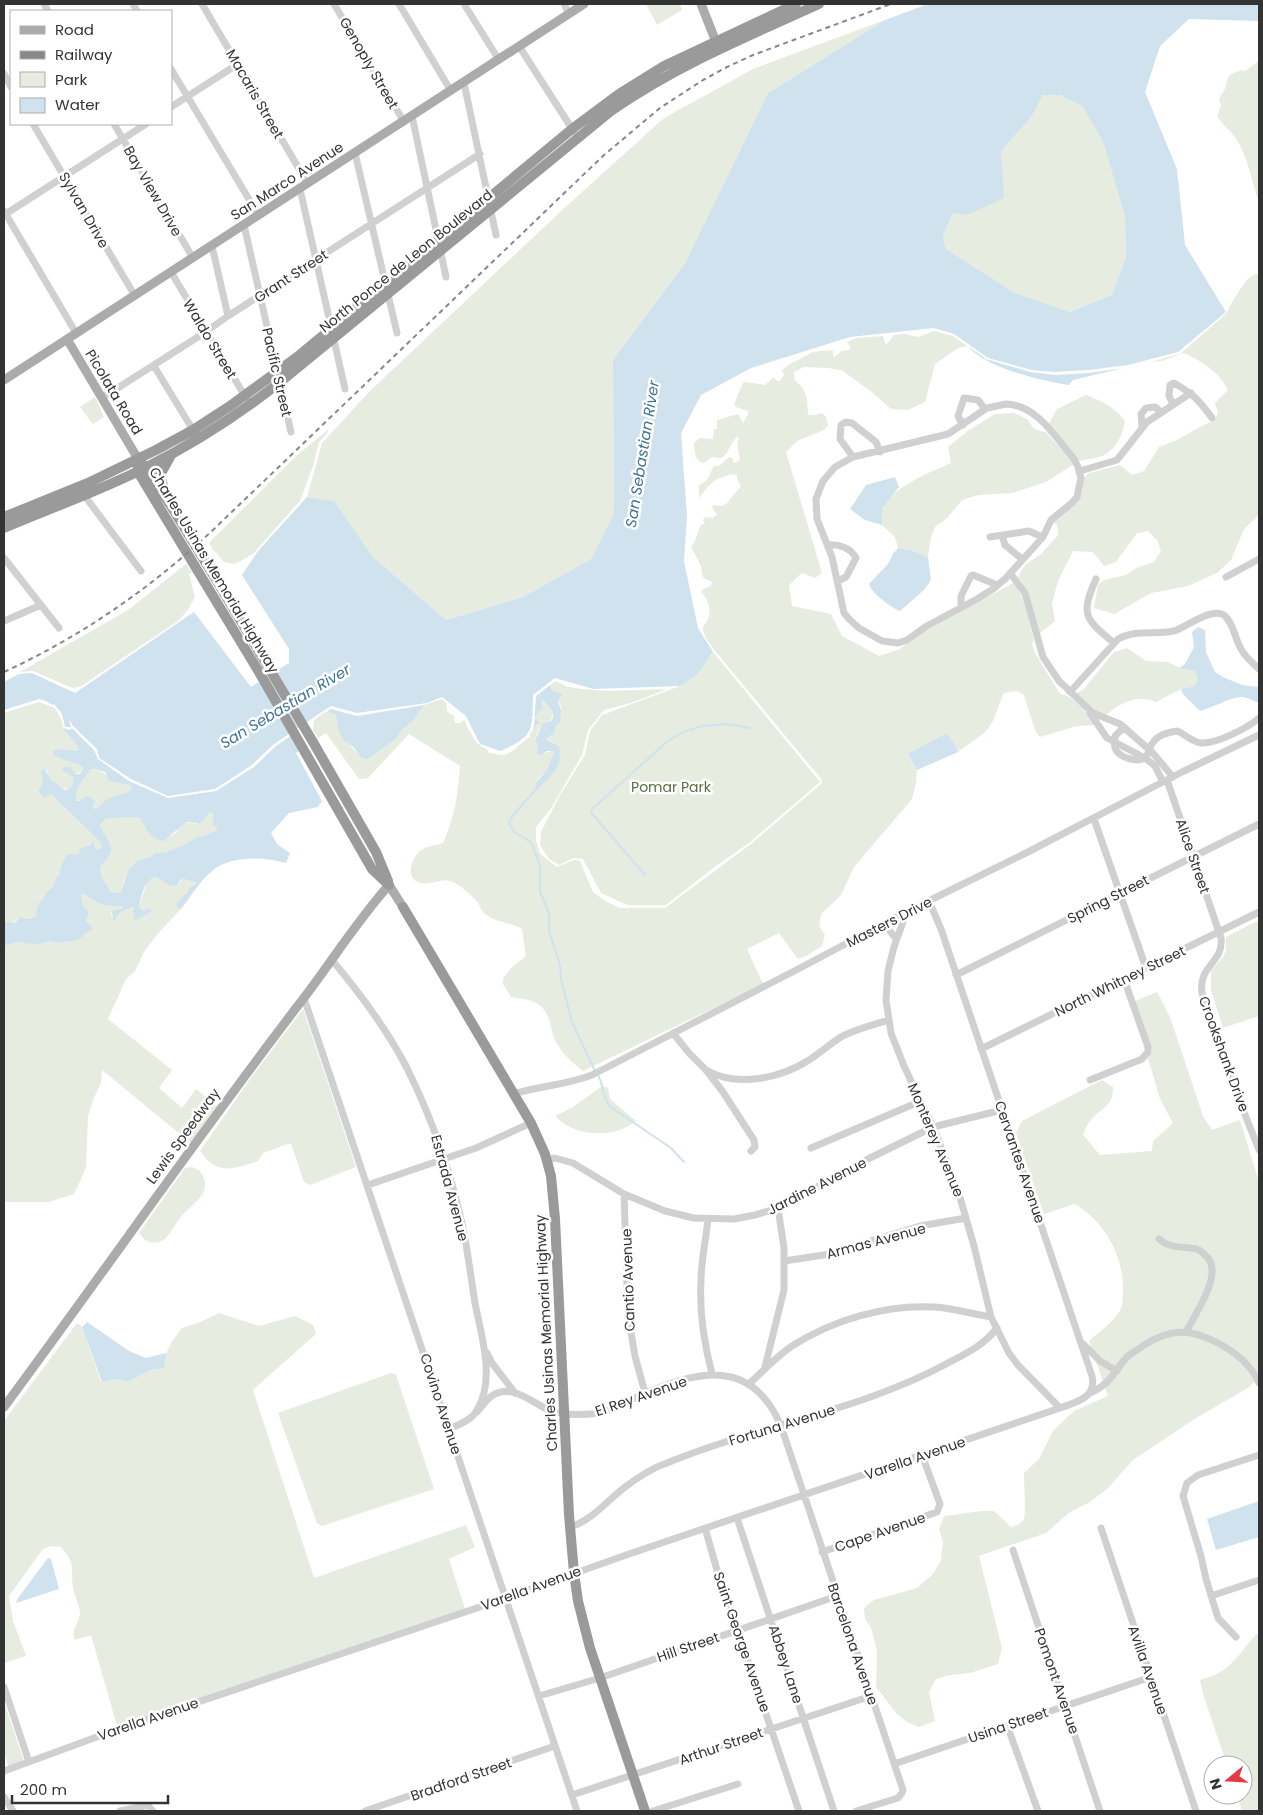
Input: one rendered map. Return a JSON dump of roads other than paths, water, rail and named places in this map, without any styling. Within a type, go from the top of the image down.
[{"type":"highway","name":"North Ponce de Leon Boulevard","points":[[717,45],[796,4]]},
{"type":"highway","name":"North Ponce de Leon Boulevard","points":[[4,528],[142,470],[219,427],[280,382],[385,283],[490,209],[575,133],[634,84],[664,66],[819,4]]},
{"type":"highway","name":"North Ponce de Leon Boulevard","points":[[4,517],[88,483],[138,459],[193,430],[245,396],[388,294],[488,198],[575,133]]},
{"type":"highway","points":[[171,506],[160,475],[172,454]]},
{"type":"highway","name":"Charles Usinas Memorial Highway","points":[[138,459],[142,470],[263,669],[313,742],[376,852],[389,885]]},
{"type":"highway","name":"Charles Usinas Memorial Highway","points":[[142,470],[171,506],[212,573],[303,748],[372,869],[389,885]]},
{"type":"highway","name":"Charles Usinas Memorial Highway","points":[[403,907],[531,1123],[547,1160],[551,1176],[555,1220],[570,1527],[574,1573],[583,1623],[645,1811]]},
{"type":"main road","name":"San Marco Avenue","points":[[4,380],[584,4]]},
{"type":"main road","points":[[701,4],[717,45]]},
{"type":"main road","name":"Picolata Road","points":[[66,339],[138,459]]},
{"type":"main road","name":"Charles Usinas Memorial Highway","points":[[389,885],[403,907]]},
{"type":"main road","name":"Lewis Speedway","points":[[4,1407],[196,1140],[304,998],[371,905],[389,885]]},
{"type":"street","name":"Macaris Street","points":[[202,4],[238,64],[304,187],[316,259],[345,389]]},
{"type":"street","name":"Genoply Street","points":[[334,4],[404,122]]},
{"type":"street","points":[[399,4],[451,91]]},
{"type":"street","points":[[464,4],[499,60]]},
{"type":"street","points":[[564,4],[569,14]]},
{"type":"street","points":[[519,46],[575,133]]},
{"type":"street","points":[[172,106],[238,64]]},
{"type":"street","points":[[172,71],[259,216]]},
{"type":"street","points":[[4,74],[10,85]]},
{"type":"street","points":[[464,83],[496,235]]},
{"type":"street","points":[[412,116],[446,277]]},
{"type":"street","name":"Sylvan Drive","points":[[34,125],[135,296]]},
{"type":"street","name":"Bay View Drive","points":[[115,125],[193,258]]},
{"type":"street","points":[[76,333],[4,213],[144,125]]},
{"type":"street","points":[[355,153],[397,333]]},
{"type":"street","name":"Grant Street","points":[[102,398],[480,154]]},
{"type":"street","name":"Pacific Street","points":[[244,225],[291,432]]},
{"type":"street","points":[[212,246],[228,316]]},
{"type":"street","name":"Waldo Street","points":[[171,272],[250,405]]},
{"type":"street","points":[[154,366],[193,430]]},
{"type":"street","points":[[1172,404],[1169,396],[1172,383],[1191,393],[1202,403],[1212,418]]},
{"type":"street","points":[[1080,471],[1117,460],[1142,426],[1160,412],[1191,393]]},
{"type":"street","points":[[963,425],[958,416],[964,398],[978,400],[985,409]]},
{"type":"street","points":[[1010,404],[1020,406],[1032,412],[1074,458],[1080,471],[1081,485],[1077,497],[1074,502],[1051,520],[1042,537],[997,585],[977,599],[924,627],[907,640],[898,643],[882,641],[859,628],[844,613],[836,568],[817,519],[816,504],[819,490],[823,481],[839,464],[853,458],[948,434],[963,425],[985,409],[996,405],[1010,404]]},
{"type":"street","points":[[1142,426],[1141,414],[1146,408],[1155,407],[1160,412]]},
{"type":"street","points":[[853,458],[840,440],[841,425],[846,422],[852,423],[876,442],[880,452]]},
{"type":"street","points":[[84,495],[141,571]]},
{"type":"street","points":[[990,537],[1028,531],[1042,537]]},
{"type":"street","points":[[1002,535],[1005,544],[1022,559]]},
{"type":"street","points":[[828,545],[839,545],[853,553],[856,558],[846,577],[838,581]]},
{"type":"street","points":[[4,558],[59,628]]},
{"type":"street","points":[[1226,577],[1259,560]]},
{"type":"street","points":[[1010,573],[1025,593],[1043,657],[1059,681],[1093,713],[1115,721],[1124,727],[1163,764],[1168,780]]},
{"type":"street","points":[[961,607],[961,596],[971,576],[973,575],[997,585]]},
{"type":"street","points":[[1096,579],[1087,598],[1087,612],[1093,626],[1114,643]]},
{"type":"street","points":[[4,621],[41,605]]},
{"type":"street","points":[[1070,692],[1114,643],[1126,634],[1174,631],[1207,615],[1220,613],[1230,622],[1241,650],[1259,669]]},
{"type":"street","points":[[1085,706],[1107,738],[1145,758],[1168,780]]},
{"type":"street","points":[[1145,758],[1156,738],[1165,733],[1177,731],[1194,741],[1202,743],[1211,742],[1253,724],[1259,718]]},
{"type":"street","points":[[1114,742],[1115,736],[1124,727]]},
{"type":"street","name":"Masters Drive","points":[[514,1094],[536,1088],[567,1084],[592,1075],[907,911],[1259,735]]},
{"type":"street","name":"Alice Street","points":[[1168,780],[1219,932]]},
{"type":"street","points":[[1094,819],[1146,968]]},
{"type":"street","name":"Spring Street","points":[[956,975],[1259,824]]},
{"type":"street","name":"Cervantes Avenue","points":[[929,901],[956,975],[1093,1379],[1090,1393]]},
{"type":"street","name":"Monterey Avenue","points":[[907,911],[896,939],[886,985],[889,1020],[904,1066],[933,1127],[957,1187],[990,1317],[1009,1353],[1018,1365],[1060,1408]]},
{"type":"street","name":"North Whitney Street","points":[[981,1049],[1259,912]]},
{"type":"street","points":[[878,926],[887,928],[896,939]]},
{"type":"street","name":"Crookshank Drive","points":[[1219,932],[1222,942],[1221,948],[1217,957],[1204,972],[1202,993],[1238,1098],[1259,1150]]},
{"type":"street","name":"Estrada Avenue","points":[[332,959],[371,1008],[394,1044],[418,1092],[445,1158],[463,1228],[484,1346],[486,1375],[484,1394],[476,1412]]},
{"type":"street","points":[[1090,1080],[1142,1058],[1148,1052],[1148,1047],[1124,979]]},
{"type":"street","name":"Covino Avenue","points":[[304,998],[577,1811]]},
{"type":"street","points":[[706,1070],[717,1075],[732,1078],[770,1077],[800,1066],[843,1036],[889,1020]]},
{"type":"street","points":[[673,1033],[706,1070],[754,1140],[753,1149]]},
{"type":"street","points":[[812,1148],[920,1101]]},
{"type":"street","name":"Jardine Avenue","points":[[547,1160],[555,1158],[573,1163],[624,1194],[665,1211],[708,1219],[744,1218],[778,1208],[933,1127],[1002,1110]]},
{"type":"street","points":[[368,1185],[476,1148],[531,1123]]},
{"type":"street","name":"Cantio Avenue","points":[[624,1194],[628,1315],[635,1356],[645,1393]]},
{"type":"street","points":[[765,1369],[784,1290],[784,1261],[778,1208]]},
{"type":"street","name":"Armas Avenue","points":[[784,1261],[824,1255],[920,1226],[966,1218]]},
{"type":"street","points":[[708,1219],[700,1292],[702,1330],[712,1374]]},
{"type":"street","points":[[1159,1238],[1164,1243],[1179,1248],[1198,1249],[1210,1258],[1213,1267],[1212,1281],[1186,1332]]},
{"type":"street","points":[[749,1384],[782,1354],[806,1338],[838,1324],[872,1313],[904,1307],[936,1306],[990,1317]]},
{"type":"street","name":"Fortuna Avenue","points":[[570,1527],[580,1524],[626,1487],[666,1463],[851,1404],[917,1379],[978,1347],[991,1336],[996,1328]]},
{"type":"street","points":[[1060,1408],[1083,1399],[1090,1393],[1103,1387],[1129,1355],[1165,1334],[1186,1332],[1203,1336],[1234,1352],[1245,1362],[1259,1383]]},
{"type":"street","points":[[1080,1342],[1100,1361],[1117,1371]]},
{"type":"street","points":[[484,1346],[492,1363],[516,1393]]},
{"type":"street","name":"El Rey Avenue","points":[[516,1393],[548,1409],[564,1414],[577,1415],[600,1413],[645,1393],[677,1382],[712,1374],[733,1378],[757,1389],[770,1403],[781,1426],[804,1495]]},
{"type":"street","points":[[450,1429],[469,1419],[495,1394],[507,1391],[516,1393]]},
{"type":"street","name":"Varella Avenue","points":[[4,1771],[124,1727],[1060,1408]]},
{"type":"street","name":"Cape Avenue","points":[[822,1552],[937,1512],[940,1504],[922,1455]]},
{"type":"street","points":[[1236,1637],[1218,1618],[1184,1496],[1187,1483],[1198,1475],[1259,1455]]},
{"type":"street","name":"Barcelona Avenue","points":[[804,1495],[894,1764],[902,1794],[898,1798],[856,1811]]},
{"type":"street","name":"Abbey Lane","points":[[737,1518],[834,1811]]},
{"type":"street","name":"Saint George Avenue","points":[[706,1528],[737,1630],[799,1811]]},
{"type":"street","name":"Avilla Avenue","points":[[1101,1528],[1196,1811]]},
{"type":"street","name":"Pomont Avenue","points":[[1013,1550],[1100,1811]]},
{"type":"street","points":[[1211,1596],[1259,1580]]},
{"type":"street","name":"Hill Street","points":[[539,1696],[600,1678],[837,1596]]},
{"type":"street","name":"Usina Street","points":[[894,1764],[1151,1677]]},
{"type":"street","points":[[4,1687],[29,1762]]},
{"type":"street","name":"Arthur Street","points":[[572,1795],[871,1696]]},
{"type":"street","points":[[1007,1725],[1038,1811]]},
{"type":"street","name":"Bradford Street","points":[[365,1811],[552,1747],[554,1743]]},
{"type":"street","points":[[653,1811],[738,1784]]},
{"type":"street","points":[[4,1797],[13,1811]]},
{"type":"street","points":[[120,1811],[144,1806],[148,1806],[153,1811]]},
{"type":"water","name":"San Sebastian River","points":[[928,4],[1259,4],[1259,21],[1189,19],[1160,46],[1145,92],[1177,169],[1185,245],[1226,312],[1178,352],[1128,365],[1055,372],[1031,370],[988,358],[954,334],[934,328],[850,337],[751,368],[701,395],[681,433],[687,516],[684,561],[698,628],[713,652],[697,675],[680,686],[593,689],[555,678],[533,695],[531,725],[526,736],[500,751],[480,744],[466,716],[442,697],[427,703],[357,713],[331,706],[274,744],[252,765],[215,789],[168,796],[131,779],[99,758],[97,749],[73,726],[69,719],[71,727],[65,727],[62,714],[54,704],[52,705],[39,699],[4,710],[4,682],[19,674],[32,673],[75,693],[194,612],[251,687],[289,663],[289,649],[242,575],[258,551],[307,497],[334,501],[373,557],[446,620],[523,597],[591,559],[614,513],[613,360],[685,263],[768,93],[885,20]],"holes":[[[1043,95],[1060,95],[1082,106],[1103,142],[1125,217],[1126,257],[1112,295],[1070,312],[1015,293],[946,249],[943,236],[953,213],[967,215],[1004,198],[1001,151],[1032,116]]]},
{"type":"water","points":[[969,347],[986,359],[1030,372],[1055,375],[1124,368],[1073,380],[1069,385],[1045,381],[1001,367],[987,361]]},
{"type":"water","points":[[895,477],[899,487],[882,508],[882,525],[865,520],[850,509],[866,485]]},
{"type":"water","points":[[898,548],[914,551],[928,557],[931,580],[925,589],[900,611],[877,596],[869,584],[888,564]]},
{"type":"water","points":[[1198,627],[1205,630],[1206,652],[1215,672],[1242,685],[1259,687],[1259,702],[1240,697],[1200,711],[1183,694],[1181,689],[1194,686],[1198,680],[1195,671],[1179,668],[1185,664],[1194,647],[1192,632]]},
{"type":"water","points":[[550,685],[552,690],[562,694],[558,700],[561,711],[560,722],[553,734],[546,739],[559,746],[560,759],[549,778],[536,788],[535,784],[547,769],[555,751],[547,751],[541,755],[537,753],[538,747],[535,740],[543,723],[551,721],[553,718],[552,710],[543,701],[541,701],[543,708],[535,718],[539,723],[532,731],[534,727],[536,696]]},
{"type":"water","points":[[424,705],[415,719],[402,730],[396,739],[368,759],[360,757],[355,749],[341,737],[336,715],[327,711],[331,709],[357,716]]},
{"type":"water","points":[[63,728],[70,730],[72,728],[94,750],[98,759],[129,781],[168,798],[216,791],[254,767],[276,746],[292,735],[300,750],[296,753],[322,801],[318,807],[289,813],[271,833],[277,844],[290,853],[286,863],[268,859],[248,859],[229,862],[212,871],[180,910],[176,906],[177,903],[190,887],[196,884],[195,882],[182,878],[177,885],[171,886],[156,877],[152,878],[144,888],[139,906],[142,911],[150,908],[151,912],[134,920],[134,907],[122,911],[113,921],[112,911],[122,908],[122,906],[102,904],[81,894],[84,908],[89,912],[86,921],[93,928],[79,939],[57,943],[50,941],[37,945],[18,942],[4,946],[4,921],[14,923],[21,917],[30,919],[37,915],[39,902],[42,901],[55,882],[56,877],[60,874],[62,863],[68,854],[77,855],[81,848],[88,846],[94,841],[95,849],[102,848],[102,845],[96,838],[51,794],[44,798],[38,791],[43,783],[41,771],[43,769],[45,769],[51,780],[65,790],[71,787],[73,777],[62,770],[62,767],[70,767],[76,774],[80,774],[83,767],[55,756],[53,751],[57,749],[77,751],[78,747]],"holes":[[[91,769],[105,772],[109,781],[130,785],[132,789],[110,798],[94,809],[95,802],[92,798],[86,796],[76,801],[78,788]],[[210,812],[213,814],[212,824],[217,830],[196,837],[186,844],[166,852],[155,853],[150,857],[139,860],[129,869],[120,893],[111,892],[102,877],[100,868],[111,853],[109,842],[100,825],[105,819],[140,818],[152,836],[164,841],[188,822],[201,823]]]},
{"type":"water","points":[[946,733],[955,744],[958,752],[917,770],[908,754]]},
{"type":"water","points":[[87,1322],[129,1351],[146,1358],[166,1353],[164,1368],[151,1370],[127,1382],[117,1379],[102,1382],[82,1327]]},
{"type":"water","points":[[1259,1501],[1259,1537],[1216,1550],[1207,1519]]},
{"type":"water","points":[[48,1558],[51,1559],[59,1589],[16,1603],[18,1598]]},
{"type":"waterway","points":[[645,875],[591,813],[592,809],[668,741],[685,731],[703,726],[728,724],[750,728]]},
{"type":"waterway","points":[[538,787],[513,815],[509,823],[513,831],[531,842],[540,865],[540,892],[549,913],[549,931],[560,965],[561,979],[572,1022],[595,1071]]},
{"type":"waterway","points":[[598,1075],[606,1100],[612,1108],[671,1148],[684,1162]]},
{"type":"railway","points":[[4,672],[61,643],[115,609],[190,551],[604,155],[660,108],[703,80],[753,55],[891,4]]},
{"type":"park label","name":"Pomar Park","points":[[671,787]]}]
